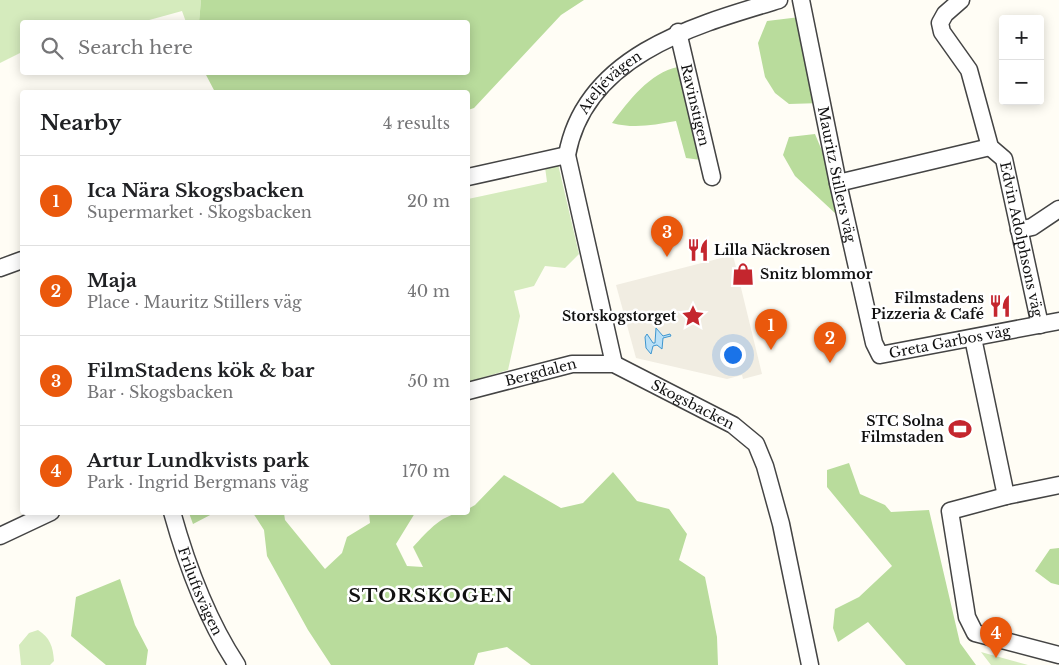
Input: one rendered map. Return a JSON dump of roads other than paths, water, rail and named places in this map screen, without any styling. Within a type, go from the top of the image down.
[{"type":"street","name":"Ateljévägen","points":[[567,155],[574,127],[598,87],[633,59],[678,32],[779,0]]},
{"type":"street","name":"Mauritz Stillers väg","points":[[801,0],[838,183],[876,347]]},
{"type":"street","name":"Edvin Adolphsons väg","points":[[961,0],[945,14],[940,23],[942,32],[969,70],[990,147],[1004,159],[1040,325]]},
{"type":"street","name":"Ravinstigen","points":[[678,32],[712,177]]},
{"type":"street","points":[[838,183],[990,147]]},
{"type":"street","points":[[470,177],[567,155],[614,364]]},
{"type":"street","points":[[1019,230],[1032,227],[1059,209]]},
{"type":"street","points":[[0,268],[20,261]]},
{"type":"street","name":"Greta Garbos väg","points":[[876,347],[880,355],[885,355],[1059,321]]},
{"type":"street","points":[[973,338],[1006,496]]},
{"type":"street","name":"Bergdalen","points":[[470,391],[572,364],[614,364]]},
{"type":"street","name":"Skogsbacken","points":[[614,364],[733,425],[756,444],[765,466],[779,516],[810,665]]},
{"type":"street","points":[[1059,485],[1006,496],[950,511],[967,617],[975,633],[1059,655]]},
{"type":"street","points":[[0,536],[45,515]]},
{"type":"street","name":"Friluftsvägen","points":[[173,515],[186,564],[219,638],[236,665]]},
{"type":"water","points":[[656,328],[663,336],[670,334],[671,336],[663,338],[662,349],[657,345],[653,346],[651,354],[646,348],[645,337],[647,334],[655,343]]},
{"type":"place","name":"Lilla Näckrosen","points":[[698,250]]},
{"type":"place","name":"FilmStadens kök & bar","points":[[667,257]]},
{"type":"place","name":"Snitz blommor","points":[[743,274]]},
{"type":"place","name":"Filmstadens Pizzeria & Café","points":[[1000,306]]},
{"type":"place","name":"Storskogstorget","points":[[693,316]]},
{"type":"place","name":"Ica Nära Skogsbacken","points":[[771,350]]},
{"type":"place","name":"Maja","points":[[830,363]]},
{"type":"place","name":"STC Solna Filmstaden","points":[[960,429]]},
{"type":"place","name":"Artur Lundkvists park","points":[[996,658]]},
{"type":"district","name":"STORSKOGEN","points":[[431,595]]}]
